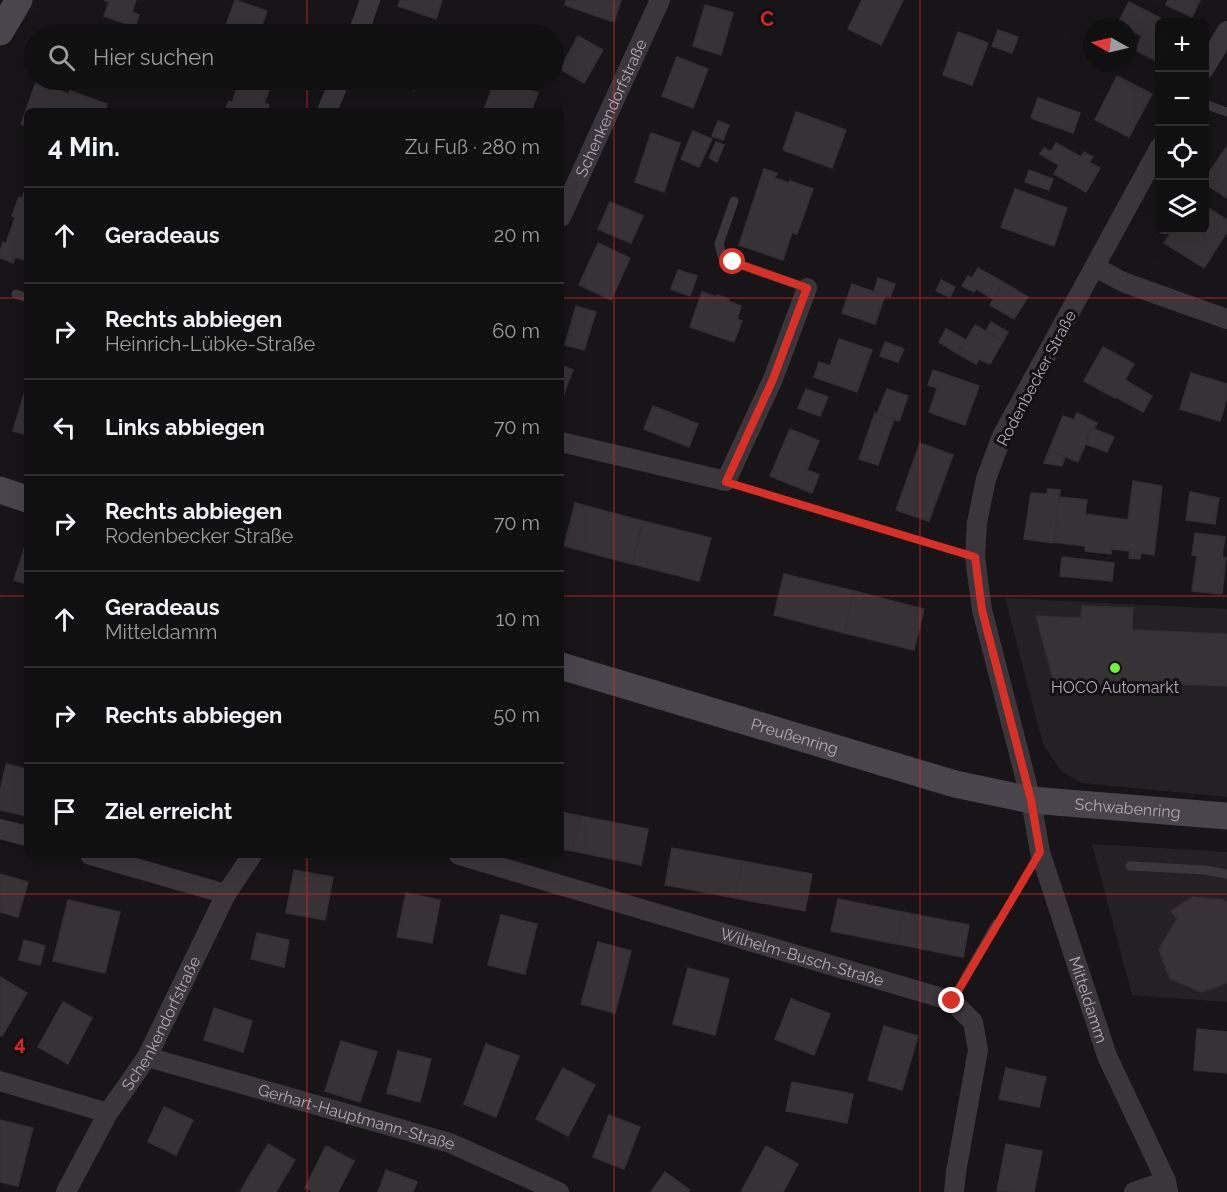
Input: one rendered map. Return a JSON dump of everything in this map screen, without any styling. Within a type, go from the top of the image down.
[{"type":"street","points":[[0,32],[19,0]]},
{"type":"street","points":[[361,24],[370,0]]},
{"type":"street","name":"Schenkendorfstraße","points":[[564,208],[571,186],[660,0]]},
{"type":"street","points":[[1209,61],[1227,31]]},
{"type":"street","points":[[328,108],[336,90]]},
{"type":"street","name":"Rodenbecker Straße","points":[[1031,800],[982,610],[975,557],[977,524],[986,479],[1002,436],[1155,156]]},
{"type":"street","points":[[1095,267],[1123,282],[1227,319]]},
{"type":"street","points":[[564,443],[726,482],[773,379],[807,288]]},
{"type":"street","points":[[0,490],[24,498]]},
{"type":"street","name":"Preußenring","points":[[564,667],[955,784],[1031,800]]},
{"type":"street","name":"Schwabenring","points":[[1031,800],[1227,816]]},
{"type":"street","name":"Mitteldamm","points":[[1031,800],[1040,852],[1107,1056],[1167,1187]]},
{"type":"street","points":[[0,829],[24,836]]},
{"type":"street","points":[[100,858],[226,894]]},
{"type":"street","name":"Schenkendorfstraße","points":[[66,1192],[108,1113],[147,1057],[226,894],[250,858]]},
{"type":"street","name":"Wilhelm-Busch-Straße","points":[[469,858],[952,1001],[973,1022],[978,1050],[954,1192]]},
{"type":"street","name":"Gerhart-Hauptmann-Straße","points":[[147,1057],[450,1143],[558,1192]]},
{"type":"street","points":[[0,1081],[108,1113]]},
{"type":"street","points":[[1134,1192],[1167,1187]]},
{"type":"lane","points":[[1209,106],[1227,112]]},
{"type":"lane","points":[[734,201],[719,244],[722,256],[807,288]]},
{"type":"lane","points":[[16,294],[24,297]]},
{"type":"lane","points":[[1130,866],[1205,870],[1227,874]]},
{"type":"lane","points":[[952,1001],[996,924]]},
{"type":"path","points":[[726,482],[975,557]]},
{"type":"path","points":[[996,924],[1040,852]]},
{"type":"shaded area","points":[[1005,598],[1227,609],[1227,797],[1082,783],[1061,771],[1043,744]]},
{"type":"shaded area","points":[[1092,844],[1227,852],[1227,1002],[1132,995]]},
{"type":"building","points":[[104,0],[136,0],[132,12],[139,15],[136,24],[127,24],[104,16],[109,2]]},
{"type":"building","points":[[235,0],[267,11],[262,24],[227,24]]},
{"type":"building","points":[[400,0],[442,0],[436,19],[398,6]]},
{"type":"building","points":[[566,0],[621,0],[614,22],[565,5]]},
{"type":"building","points":[[862,0],[903,0],[881,45],[848,29]]},
{"type":"building","points":[[1168,0],[1200,0],[1192,17],[1166,5]]},
{"type":"building","points":[[1129,2],[1160,18],[1155,18],[1155,60],[1137,51],[1142,36],[1137,34],[1137,18],[1121,18]]},
{"type":"building","points":[[705,5],[733,13],[721,55],[693,46]]},
{"type":"building","points":[[998,30],[1018,37],[1012,53],[992,46]]},
{"type":"building","points":[[958,32],[988,43],[972,85],[943,75]]},
{"type":"building","points":[[578,36],[603,50],[584,83],[564,71],[564,62]]},
{"type":"building","points":[[677,57],[708,69],[693,108],[662,96]]},
{"type":"building","points":[[1117,76],[1152,94],[1129,137],[1095,120]]},
{"type":"building","points":[[33,90],[58,90],[69,94],[70,91],[107,104],[106,108],[27,108]]},
{"type":"building","points":[[236,90],[269,90],[264,103],[269,105],[268,108],[226,108],[229,101],[232,102]]},
{"type":"building","points":[[492,90],[530,90],[538,93],[532,108],[484,108]]},
{"type":"building","points":[[1038,98],[1080,113],[1073,133],[1031,118]]},
{"type":"building","points":[[796,112],[846,130],[832,168],[783,150]]},
{"type":"building","points":[[718,121],[729,125],[723,140],[712,136]]},
{"type":"building","points":[[693,131],[712,139],[699,167],[681,159]]},
{"type":"building","points":[[651,133],[680,143],[664,192],[635,182]]},
{"type":"building","points":[[716,142],[724,145],[717,162],[709,158]]},
{"type":"building","points":[[1056,143],[1081,157],[1084,152],[1093,157],[1089,162],[1100,168],[1086,192],[1054,174],[1059,165],[1040,154],[1044,148],[1051,152]]},
{"type":"building","points":[[1227,146],[1227,198],[1209,186],[1209,173]]},
{"type":"building","points":[[764,169],[777,173],[775,178],[813,189],[797,234],[792,232],[783,260],[739,245]]},
{"type":"building","points":[[1029,170],[1053,179],[1049,190],[1025,182]]},
{"type":"building","points":[[1015,189],[1067,208],[1054,246],[1001,227]]},
{"type":"building","points":[[24,193],[24,260],[15,257],[13,263],[0,258],[0,251],[3,242],[6,243],[15,218],[12,216],[19,197],[22,198]]},
{"type":"building","points":[[610,202],[643,216],[631,243],[598,229]]},
{"type":"building","points":[[1209,209],[1227,220],[1227,232],[1204,268],[1164,243],[1170,234],[1209,234]]},
{"type":"building","points":[[598,243],[630,258],[611,300],[579,285]]},
{"type":"building","points":[[978,268],[1003,282],[993,299],[976,289],[974,292],[962,286],[968,276],[972,278]]},
{"type":"building","points":[[678,270],[697,276],[690,296],[671,289]]},
{"type":"building","points":[[878,278],[895,284],[890,297],[874,292]]},
{"type":"building","points":[[941,280],[955,287],[950,297],[936,291]]},
{"type":"building","points":[[1003,282],[1028,297],[1014,319],[990,305]]},
{"type":"building","points":[[852,284],[885,296],[875,324],[842,313]]},
{"type":"building","points":[[702,292],[729,299],[728,301],[741,306],[737,319],[742,321],[734,342],[690,327]]},
{"type":"building","points":[[576,306],[596,312],[584,350],[565,345]]},
{"type":"building","points":[[991,322],[1008,332],[1003,341],[986,331]]},
{"type":"building","points":[[975,325],[1003,341],[990,364],[979,359],[976,364],[958,354]]},
{"type":"building","points":[[946,329],[966,340],[958,354],[939,342]]},
{"type":"building","points":[[839,339],[872,350],[857,392],[814,377],[819,362],[830,366]]},
{"type":"building","points":[[885,342],[904,349],[898,362],[880,356]]},
{"type":"building","points":[[1103,347],[1134,364],[1125,380],[1152,396],[1143,412],[1084,381]]},
{"type":"building","points":[[564,366],[573,370],[564,394]]},
{"type":"building","points":[[933,370],[979,386],[965,425],[929,412],[937,388],[928,385]]},
{"type":"building","points":[[1191,373],[1227,384],[1227,398],[1220,421],[1180,409]]},
{"type":"building","points":[[806,389],[828,397],[820,416],[798,408]]},
{"type":"building","points":[[887,389],[908,396],[899,421],[877,414]]},
{"type":"building","points":[[24,394],[24,434],[13,431]]},
{"type":"building","points":[[653,406],[698,424],[689,447],[644,429]]},
{"type":"building","points":[[875,413],[894,419],[878,465],[859,459]]},
{"type":"building","points":[[1077,413],[1097,423],[1094,429],[1092,428],[1078,462],[1049,450],[1063,416],[1074,420]]},
{"type":"building","points":[[1092,428],[1114,437],[1107,452],[1086,444]]},
{"type":"building","points":[[790,429],[819,441],[807,470],[819,475],[812,493],[770,476]]},
{"type":"building","points":[[920,443],[953,455],[929,521],[896,510]]},
{"type":"building","points":[[1049,450],[1065,457],[1062,466],[1044,463]]},
{"type":"building","points":[[1133,481],[1162,486],[1154,555],[1141,553],[1140,559],[1129,558],[1130,551],[1112,549],[1111,554],[1085,551],[1085,546],[1053,542],[1059,497],[1087,500],[1085,514],[1128,520]]},
{"type":"building","points":[[1048,489],[1060,490],[1053,543],[1024,539],[1031,493],[1047,494]]},
{"type":"building","points":[[1190,492],[1219,498],[1215,524],[1186,520]]},
{"type":"building","points":[[575,503],[643,521],[632,564],[564,546]]},
{"type":"building","points":[[643,521],[711,538],[699,581],[632,564]]},
{"type":"building","points":[[1195,533],[1225,537],[1222,557],[1226,558],[1222,594],[1192,591],[1197,556],[1192,555]]},
{"type":"building","points":[[24,549],[24,583],[14,580]]},
{"type":"building","points":[[1062,557],[1114,563],[1112,581],[1060,576]]},
{"type":"building","points":[[784,574],[854,591],[844,633],[774,615]]},
{"type":"building","points":[[854,591],[924,609],[914,650],[844,633]]},
{"type":"building","points":[[1082,606],[1133,608],[1132,630],[1227,634],[1227,686],[1102,681],[1102,684],[1054,682],[1036,616],[1081,618]]},
{"type":"building","points":[[6,764],[24,768],[24,815],[0,810],[0,792]]},
{"type":"building","points":[[564,813],[580,816],[573,851],[564,850]]},
{"type":"building","points":[[580,816],[648,829],[641,865],[573,851]]},
{"type":"building","points":[[672,848],[742,861],[735,898],[665,885]]},
{"type":"building","points":[[742,861],[812,874],[805,911],[735,898]]},
{"type":"building","points":[[294,870],[333,877],[325,920],[286,913]]},
{"type":"building","points":[[0,874],[28,882],[18,917],[0,912]]},
{"type":"building","points":[[406,893],[440,900],[432,943],[397,937]]},
{"type":"building","points":[[1193,897],[1227,902],[1227,983],[1202,992],[1170,979],[1159,949],[1177,919],[1171,911]]},
{"type":"building","points":[[838,899],[903,912],[897,944],[831,931]]},
{"type":"building","points":[[68,900],[120,912],[105,973],[53,961]]},
{"type":"building","points":[[903,912],[969,925],[963,957],[897,944]]},
{"type":"building","points":[[501,915],[537,924],[525,974],[488,965]]},
{"type":"building","points":[[257,933],[289,940],[284,967],[251,959]]},
{"type":"building","points":[[24,940],[45,946],[40,965],[19,960]]},
{"type":"building","points":[[598,942],[631,951],[615,1013],[581,1004]]},
{"type":"building","points":[[688,968],[729,979],[715,1035],[673,1024]]},
{"type":"building","points":[[0,977],[27,993],[2,1036],[0,1035]]},
{"type":"building","points":[[791,999],[830,1014],[814,1055],[775,1039]]},
{"type":"building","points":[[63,1002],[92,1018],[68,1064],[38,1047]]},
{"type":"building","points":[[214,1008],[252,1021],[243,1052],[204,1040]]},
{"type":"building","points":[[884,1026],[918,1036],[902,1090],[868,1080]]},
{"type":"building","points":[[1197,1029],[1227,1032],[1227,1073],[1194,1070]]},
{"type":"building","points":[[341,1041],[377,1052],[360,1102],[325,1091]]},
{"type":"building","points":[[486,1044],[519,1056],[496,1117],[464,1104]]},
{"type":"building","points":[[398,1051],[431,1059],[420,1102],[387,1093]]},
{"type":"building","points":[[563,1068],[595,1085],[568,1136],[536,1119]]},
{"type":"building","points":[[1006,1068],[1046,1077],[1039,1107],[999,1099]]},
{"type":"building","points":[[792,1082],[853,1094],[847,1123],[786,1111]]},
{"type":"building","points":[[164,1107],[193,1120],[176,1155],[148,1142]]},
{"type":"building","points":[[609,1115],[640,1127],[624,1169],[593,1157]]},
{"type":"building","points":[[0,1120],[33,1128],[18,1186],[0,1182]]},
{"type":"building","points":[[268,1144],[295,1160],[276,1192],[240,1192]]},
{"type":"building","points":[[1006,1144],[1042,1151],[1034,1192],[997,1191]]},
{"type":"building","points":[[326,1146],[354,1161],[338,1192],[313,1192],[305,1188]]},
{"type":"building","points":[[766,1146],[798,1164],[783,1192],[741,1192]]},
{"type":"building","points":[[386,1170],[417,1182],[413,1192],[378,1192]]},
{"type":"building","points":[[665,1172],[690,1190],[688,1192],[651,1192]]},
{"type":"place","name":"HOCO Automarkt","points":[[1115,668]]},
{"type":"route","points":[[733,262],[807,288],[773,379],[726,482],[975,557],[982,610],[1031,800],[1040,852],[952,1001]]}]
